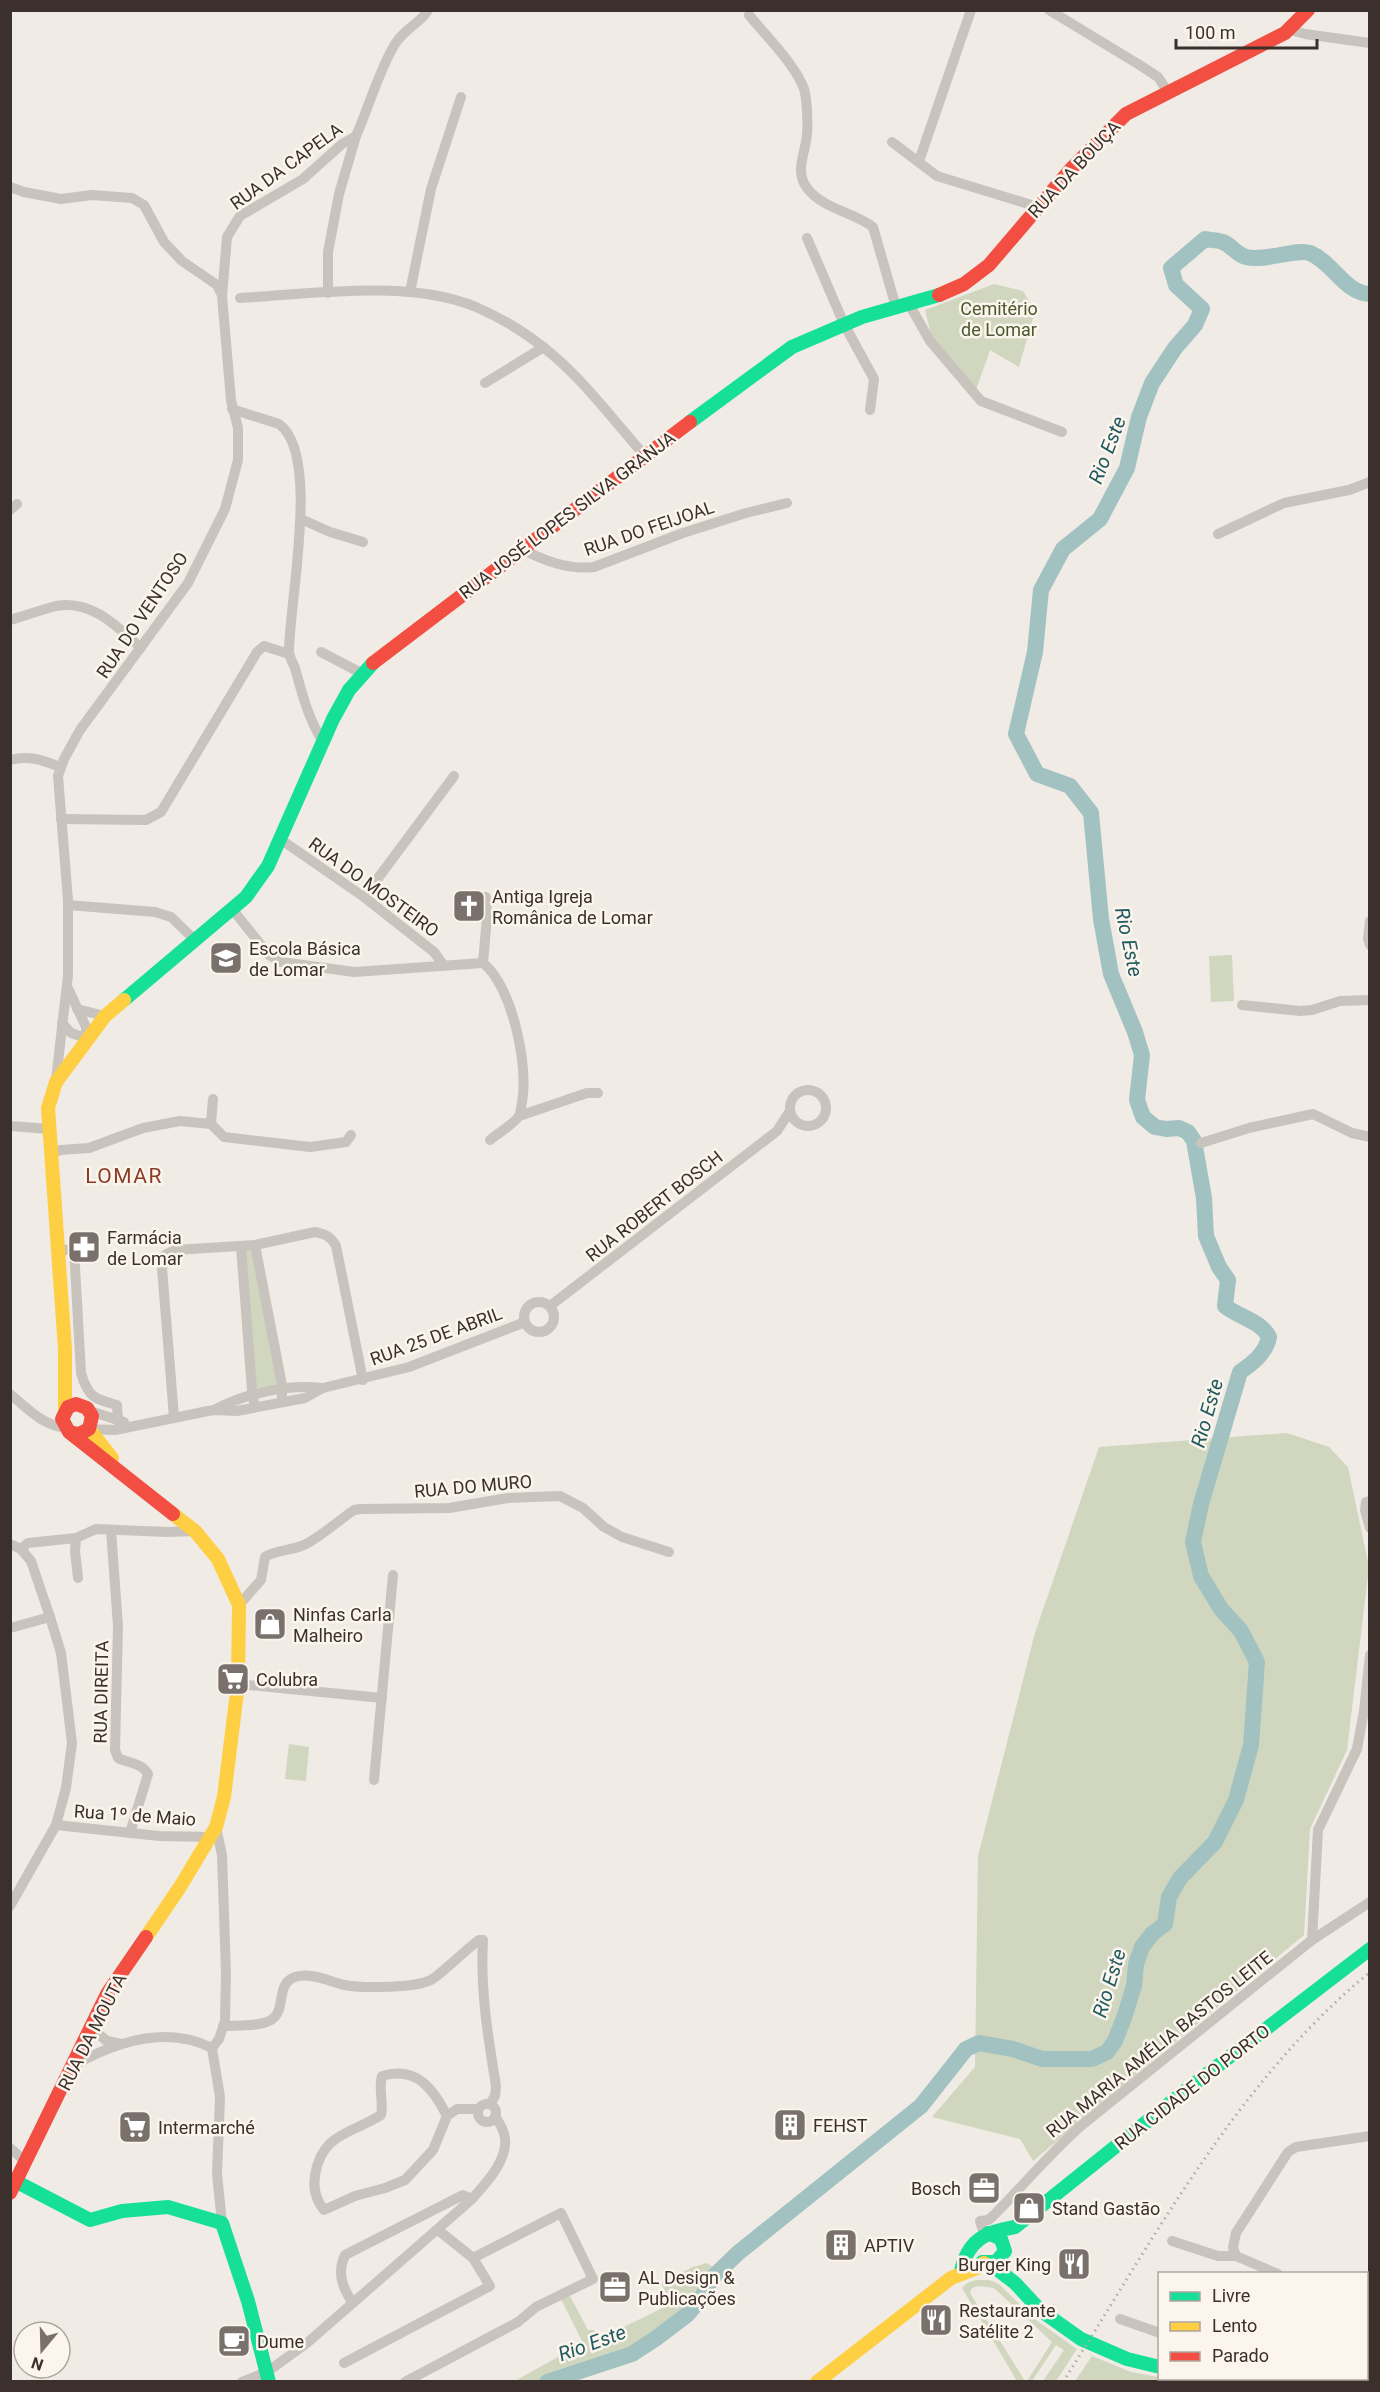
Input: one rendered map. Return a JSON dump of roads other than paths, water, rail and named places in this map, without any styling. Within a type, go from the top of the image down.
[{"type":"main road","name":"RUA DA BOUÇA","points":[[844,324],[964,284],[988,265],[1103,135],[1126,114],[1290,30],[1308,10]]},
{"type":"main road","name":"RUA JOSÉ LOPES SILVA GRANJA","points":[[65,1349],[48,1108],[56,1082],[86,1038],[105,1016],[246,897],[268,866],[322,740],[349,690],[370,665],[784,353],[844,324]]},
{"type":"main road","points":[[65,1349],[72,1381],[92,1420],[89,1429],[79,1434],[67,1430]]},
{"type":"main road","points":[[65,1349],[66,1399],[63,1424],[67,1430],[195,1531],[218,1559],[239,1605]]},
{"type":"main road","points":[[64,1412],[75,1404],[86,1408]]},
{"type":"main road","points":[[89,1429],[135,1483]]},
{"type":"main road","name":"RUA DA MOUTA","points":[[14,2188],[107,1994],[215,1835],[224,1797],[238,1684],[239,1605]]},
{"type":"main road","name":"RUA CIDADE DO PORTO","points":[[962,2271],[966,2257],[981,2233],[1015,2228],[1194,2085],[1370,1949]]},
{"type":"main road","points":[[14,2188],[90,2220],[122,2211],[168,2207],[222,2223],[240,2272],[263,2351],[268,2377]]},
{"type":"main road","name":"RUA CIDADE DO PORTO","points":[[818,2382],[962,2271],[975,2270],[998,2262],[1009,2245],[1015,2228]]},
{"type":"main road","points":[[1012,2280],[1010,2262],[997,2235],[981,2233],[976,2256],[999,2274],[1012,2280],[1031,2302],[1050,2318],[1083,2341],[1122,2358],[1158,2367]]},
{"type":"street","name":"RUA DA CAPELA","points":[[222,296],[227,237],[240,216],[303,179],[342,144],[356,136],[395,44],[407,28],[425,16],[428,10]]},
{"type":"street","points":[[919,161],[971,10]]},
{"type":"street","points":[[1049,10],[1158,77],[1168,92]]},
{"type":"street","points":[[749,15],[795,71],[804,90],[807,134],[800,170],[806,187],[822,201],[865,220],[873,227],[903,306],[935,348],[981,401],[1062,432]]},
{"type":"street","points":[[1290,30],[1370,43]]},
{"type":"street","points":[[410,292],[431,189],[461,97]]},
{"type":"street","points":[[328,293],[330,241],[339,194],[356,136]]},
{"type":"street","points":[[892,142],[937,176],[1038,207]]},
{"type":"street","points":[[10,187],[61,199],[92,195],[132,198],[144,205],[164,242],[182,261],[217,285],[222,296]]},
{"type":"street","points":[[807,238],[844,324],[874,379],[870,410]]},
{"type":"street","points":[[240,298],[328,293],[410,292],[437,296],[475,307],[544,347],[579,380],[646,457]]},
{"type":"street","name":"RUA DO VENTOSO","points":[[60,767],[80,730],[188,582],[225,509],[238,460],[238,428],[232,409],[222,296]]},
{"type":"street","points":[[485,383],[544,347]]},
{"type":"street","points":[[232,409],[279,424],[286,429],[293,441],[298,461],[301,519],[289,654],[312,724],[322,740]]},
{"type":"street","points":[[1218,534],[1284,503],[1349,490],[1370,482]]},
{"type":"street","name":"RUA DO FEIJOAL","points":[[523,550],[551,563],[580,569],[594,567],[683,533],[787,503]]},
{"type":"street","points":[[301,519],[330,532],[363,542]]},
{"type":"street","points":[[10,620],[58,606],[80,607],[106,617],[141,648]]},
{"type":"street","points":[[61,819],[146,820],[161,812],[257,652],[264,646],[289,654]]},
{"type":"street","points":[[321,651],[363,674]]},
{"type":"street","points":[[10,760],[22,757],[39,758],[60,767],[58,782],[68,905],[67,986],[56,1082]]},
{"type":"street","points":[[364,897],[454,776]]},
{"type":"street","name":"RUA DO MOSTEIRO","points":[[280,839],[364,897],[434,952],[444,966]]},
{"type":"street","points":[[486,897],[487,917],[483,963],[498,980],[517,1030],[524,1060],[525,1088],[519,1116]]},
{"type":"street","points":[[68,905],[155,912],[171,916],[195,940]]},
{"type":"street","points":[[233,910],[269,955],[281,962],[354,972],[483,963]]},
{"type":"street","points":[[1370,921],[1368,939],[1370,945]]},
{"type":"street","points":[[62,1023],[71,1033],[86,1038],[86,1027],[67,986]]},
{"type":"street","points":[[1242,1005],[1306,1011],[1340,1001],[1370,1000]]},
{"type":"street","points":[[77,1009],[105,1016]]},
{"type":"street","name":"RUA ROBERT BOSCH","points":[[525,1322],[526,1310],[533,1303],[542,1302],[550,1306],[777,1131],[790,1112],[792,1098],[801,1091],[811,1090],[821,1095],[826,1106],[824,1117],[815,1125],[803,1125],[777,1131]]},
{"type":"street","points":[[490,1140],[519,1116],[587,1094],[598,1093]]},
{"type":"street","points":[[212,1124],[213,1099]]},
{"type":"street","points":[[790,1112],[794,1119],[803,1125]]},
{"type":"street","points":[[1201,1143],[1249,1128],[1313,1114],[1352,1133],[1370,1137]]},
{"type":"street","points":[[50,1155],[60,1150],[89,1148],[144,1128],[180,1121],[212,1124],[224,1137],[310,1148],[346,1142],[351,1135]]},
{"type":"street","points":[[10,1126],[49,1129]]},
{"type":"street","points":[[174,1417],[162,1268],[165,1255],[175,1250],[255,1245],[315,1232],[325,1233],[333,1239],[336,1246],[363,1380]]},
{"type":"street","points":[[255,1245],[282,1390],[282,1402]]},
{"type":"street","points":[[241,1246],[253,1395],[257,1407]]},
{"type":"street","points":[[57,1251],[74,1249],[81,1373],[87,1391],[96,1399],[117,1405],[116,1425],[108,1442],[115,1462]]},
{"type":"street","points":[[525,1322],[535,1331],[548,1329],[554,1318],[550,1306]]},
{"type":"street","name":"RUA 25 DE ABRIL","points":[[89,1429],[133,1425],[213,1410],[237,1411],[304,1398],[323,1388],[409,1367],[525,1322]]},
{"type":"street","name":"RUA 25 DE ABRIL","points":[[213,1410],[233,1400],[253,1395],[305,1386],[323,1388]]},
{"type":"street","points":[[10,1394],[39,1419],[67,1430]]},
{"type":"street","points":[[27,1408],[51,1418],[64,1412]]},
{"type":"street","points":[[86,1408],[116,1425]]},
{"type":"street","name":"RUA DO MURO","points":[[239,1605],[261,1580],[265,1557],[272,1552],[296,1549],[309,1543],[354,1510],[449,1508],[508,1498],[560,1496],[583,1508],[604,1527],[622,1537],[669,1552]]},
{"type":"street","points":[[1368,1501],[1365,1510],[1370,1528]]},
{"type":"street","points":[[21,1549],[28,1543],[76,1538],[96,1529],[195,1531]]},
{"type":"street","name":"RUA DIREITA","points":[[111,1530],[118,1626],[115,1750],[118,1758],[138,1765],[148,1774],[130,1833]]},
{"type":"street","points":[[76,1538],[78,1578]]},
{"type":"street","points":[[10,1544],[21,1549],[31,1561],[50,1617],[60,1653],[72,1743],[66,1788],[56,1825],[10,1906]]},
{"type":"street","points":[[374,1780],[393,1575]]},
{"type":"street","points":[[10,1628],[50,1617]]},
{"type":"street","points":[[1312,1940],[1318,1830],[1358,1749],[1370,1655]]},
{"type":"street","points":[[238,1684],[382,1698]]},
{"type":"street","name":"Rua 1º de Maio","points":[[56,1825],[130,1833],[215,1835]]},
{"type":"street","points":[[215,1835],[222,1855],[225,1917],[226,1973],[223,2026],[219,2039],[212,2048],[220,2097],[218,2174],[222,2223]]},
{"type":"street","name":"RUA MARIA AMÉLIA BASTOS LEITE","points":[[981,2233],[988,2220],[1082,2125],[1312,1940],[1370,1902]]},
{"type":"street","points":[[223,2026],[261,2024],[271,2021],[276,2017],[283,1986],[294,1978],[318,1977],[358,1987],[381,1988],[425,1982],[433,1979],[479,1940],[483,1940],[481,1969],[484,2009],[496,2086],[495,2096],[490,2104]]},
{"type":"street","points":[[91,2028],[107,2041],[121,2044]]},
{"type":"street","points":[[73,2066],[98,2052],[145,2038],[183,2037],[212,2048]]},
{"type":"street","points":[[242,2382],[268,2377],[472,2199],[494,2171],[504,2151],[505,2137],[495,2116],[495,2109],[490,2104],[483,2104],[478,2109],[457,2109],[447,2116],[433,2150],[405,2180],[386,2188],[355,2196],[324,2210],[313,2187],[316,2168],[324,2148],[339,2136],[381,2115],[382,2076],[407,2073],[430,2089],[447,2116]]},
{"type":"street","points":[[478,2109],[478,2116],[483,2121],[490,2121],[495,2116]]},
{"type":"street","points":[[1236,2256],[1233,2247],[1236,2233],[1288,2152],[1302,2146],[1370,2136]]},
{"type":"street","points":[[10,2148],[26,2162]]},
{"type":"street","points":[[352,2302],[341,2282],[341,2264],[345,2254],[463,2195],[472,2199]]},
{"type":"street","points":[[405,2382],[518,2322],[536,2307],[593,2279],[561,2213],[473,2258]]},
{"type":"street","points":[[344,2363],[490,2286],[473,2258],[438,2230]]},
{"type":"street","points":[[1172,2241],[1218,2256],[1236,2256],[1273,2272]]},
{"type":"street","points":[[1120,2319],[1158,2332]]},
{"type":"waterway","name":"Rio Este","points":[[547,2382],[632,2354],[688,2314],[702,2297],[712,2278],[738,2253],[921,2106],[966,2049],[979,2043],[1013,2049],[1042,2059],[1092,2059],[1107,2052],[1115,2041],[1125,2015],[1142,1947],[1152,1934],[1165,1924],[1169,1897],[1180,1878],[1215,1842],[1236,1800],[1251,1745],[1257,1662],[1241,1631],[1221,1609],[1201,1576],[1193,1542],[1201,1504],[1240,1372],[1262,1353],[1269,1337],[1255,1323],[1225,1306],[1228,1280],[1219,1267],[1206,1236],[1204,1198],[1194,1141],[1188,1132],[1179,1128],[1155,1127],[1143,1117],[1137,1100],[1142,1055],[1111,974],[1101,919],[1091,813],[1070,786],[1037,774],[1016,734],[1035,652],[1041,590],[1063,549],[1100,519],[1127,468],[1139,417],[1152,383],[1175,348],[1195,325],[1202,309],[1176,285],[1171,268],[1205,239],[1216,240],[1226,243],[1243,256],[1254,258],[1297,252],[1310,253],[1326,263],[1353,289],[1370,294]]},
{"type":"railway","points":[[1063,2382],[1165,2218],[1239,2112],[1279,2062],[1323,2015],[1370,1972]]},
{"type":"place","name":"Antiga Igreja Românica de Lomar","points":[[469,906]]},
{"type":"place","name":"Escola Básica de Lomar","points":[[226,958]]},
{"type":"place","name":"Farmácia de Lomar","points":[[84,1247]]},
{"type":"place","name":"Ninfas Carla Malheiro","points":[[270,1624]]},
{"type":"place","name":"Colubra","points":[[233,1679]]},
{"type":"place","name":"FEHST","points":[[790,2125]]},
{"type":"place","name":"Intermarché","points":[[135,2127]]},
{"type":"place","name":"Bosch","points":[[984,2188]]},
{"type":"place","name":"Stand Gastāo","points":[[1029,2208]]},
{"type":"place","name":"APTIV","points":[[841,2245]]},
{"type":"place","name":"Burger King","points":[[1074,2264]]},
{"type":"place","name":"AL Design & Publicações","points":[[615,2287]]},
{"type":"place","name":"Restaurante Satélite 2","points":[[936,2320]]},
{"type":"place","name":"Dume","points":[[234,2341]]},
{"type":"district","name":"LOMAR","points":[[124,1176]]},
{"type":"park label","name":"Cemitério de Lomar","points":[[999,318]]}]
